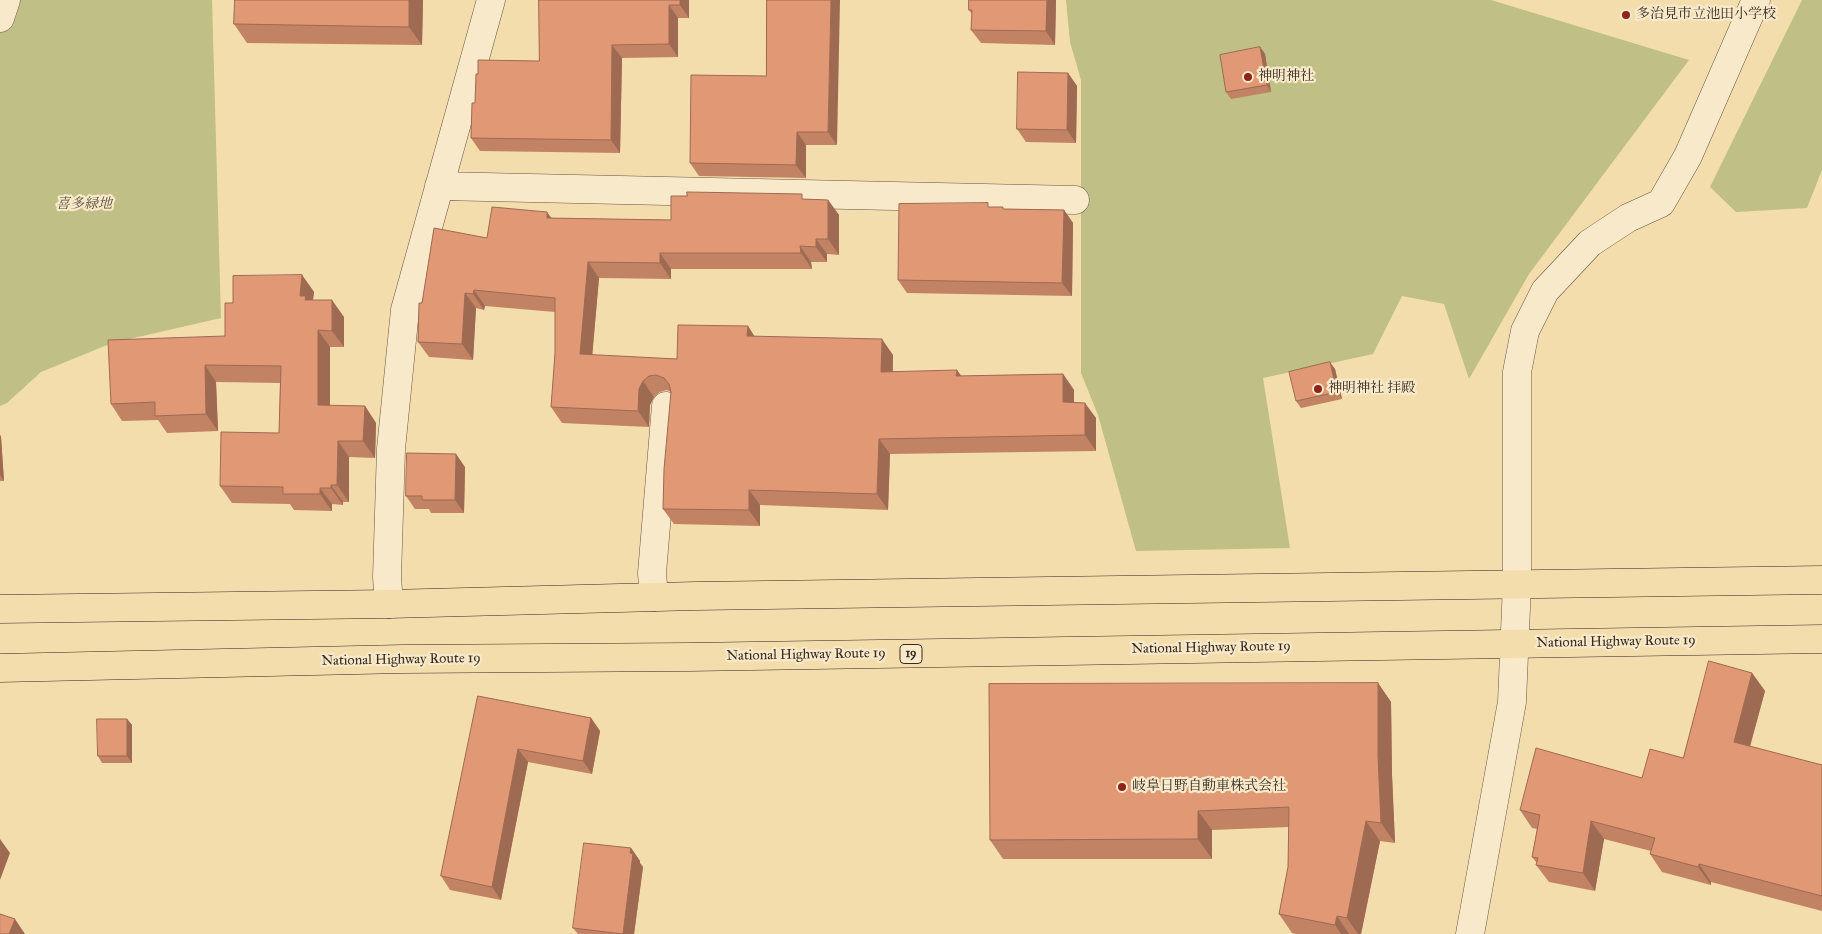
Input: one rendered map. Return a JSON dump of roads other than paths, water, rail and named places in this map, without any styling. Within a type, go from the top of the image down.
[{"type":"highway","points":[[0,609],[389,604],[654,597],[1822,580]]},
{"type":"highway","name":"National Highway Route 19","points":[[0,668],[393,659],[689,658],[1822,639]]},
{"type":"street","points":[[0,18],[6,0]]},
{"type":"street","points":[[389,604],[387,577],[391,449],[405,310],[491,0]]},
{"type":"street","points":[[1470,934],[1512,702],[1517,584],[1517,372],[1525,330],[1545,291],[1590,244],[1628,218],[1661,203],[1688,156],[1756,0]]},
{"type":"street","points":[[439,186],[1075,200]]},
{"type":"street","points":[[654,597],[652,573],[666,406]]},
{"type":"place","name":"多治見市立池田小学校","points":[[1626,15]]},
{"type":"place","name":"神明神社","points":[[1248,77]]},
{"type":"place","name":"神明神社 拝殿","points":[[1318,389]]},
{"type":"place","name":"岐阜日野自動車株式会社","points":[[1122,787]]},
{"type":"park label","name":"喜多緑地","points":[[84,205]]}]
